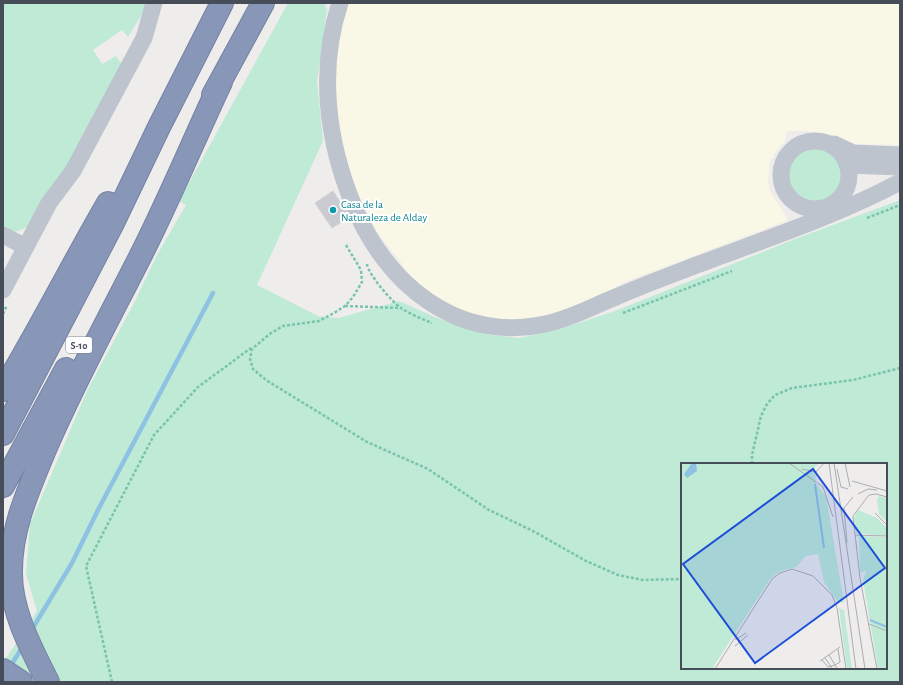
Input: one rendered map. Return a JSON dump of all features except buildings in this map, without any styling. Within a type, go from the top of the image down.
[{"type":"highway","name":"S-10","points":[[3,434],[112,225],[159,127],[222,3]]},
{"type":"highway","name":"S-10","points":[[3,486],[263,3]]},
{"type":"highway","points":[[48,682],[30,647],[19,616],[14,596],[10,573],[14,537],[25,499],[66,401],[142,252],[221,82]]},
{"type":"highway","points":[[3,390],[107,205],[159,127]]},
{"type":"lane","points":[[3,290],[49,203],[73,171],[140,44],[154,3]]},
{"type":"lane","points":[[340,3],[333,26],[329,54],[327,97],[334,144],[351,200],[360,222],[382,259],[416,292],[441,310],[454,316],[492,327],[520,328],[547,324],[854,205],[900,182]]},
{"type":"lane","points":[[854,205],[813,209],[794,202],[785,191],[781,178],[785,158],[794,148],[811,142],[833,143],[853,153],[900,155]]},
{"type":"lane","points":[[824,143],[839,152],[847,165],[848,182],[844,192],[836,201],[826,207]]},
{"type":"lane","points":[[847,165],[900,167]]},
{"type":"lane","points":[[3,235],[26,247]]},
{"type":"path","points":[[112,682],[86,566],[154,435],[198,387],[265,338],[283,326],[319,321],[345,306],[354,296],[362,282],[362,270],[346,245]]},
{"type":"path","points":[[345,306],[401,308]]},
{"type":"path","points":[[265,338],[252,349],[250,359],[253,369],[266,380],[367,442],[428,469],[489,510],[533,531],[586,561],[618,575],[643,580],[681,579]]},
{"type":"path","points":[[752,463],[752,455],[761,416],[767,404],[775,395],[792,388],[853,380],[900,368]]},
{"type":"shaded area","points":[[348,3],[900,3],[900,145],[848,144],[829,134],[807,131],[787,131],[785,141],[770,161],[768,182],[770,191],[788,220],[625,282],[586,303],[554,317],[509,322],[451,309],[409,282],[402,264],[377,232],[355,189],[339,132],[335,70],[342,22]]},
{"type":"green space","points":[[3,3],[149,3],[128,37],[122,30],[93,50],[102,64],[116,56],[120,62],[124,61],[98,118],[28,226],[19,231],[13,232],[3,231]]},
{"type":"green space","points":[[288,3],[324,3],[327,10],[317,81],[323,141],[257,285],[318,316],[339,318],[399,301],[437,318],[484,334],[519,338],[560,329],[615,311],[790,241],[900,200],[900,682],[3,682],[3,663],[37,611],[26,574],[30,524],[87,391],[134,303],[157,255],[186,205],[179,201]]},
{"type":"green space","points":[[813,147],[824,149],[833,155],[839,164],[841,175],[839,186],[833,195],[824,201],[813,203],[802,201],[793,195],[787,186],[785,175],[787,164],[793,155],[802,149]]},
{"type":"waterway","points":[[31,631],[72,563],[99,508],[213,293]]},
{"type":"waterway","points":[[10,667],[23,646]]},
{"type":"place","name":"Casa de la Naturaleza de Alday","points":[[333,210]]}]
